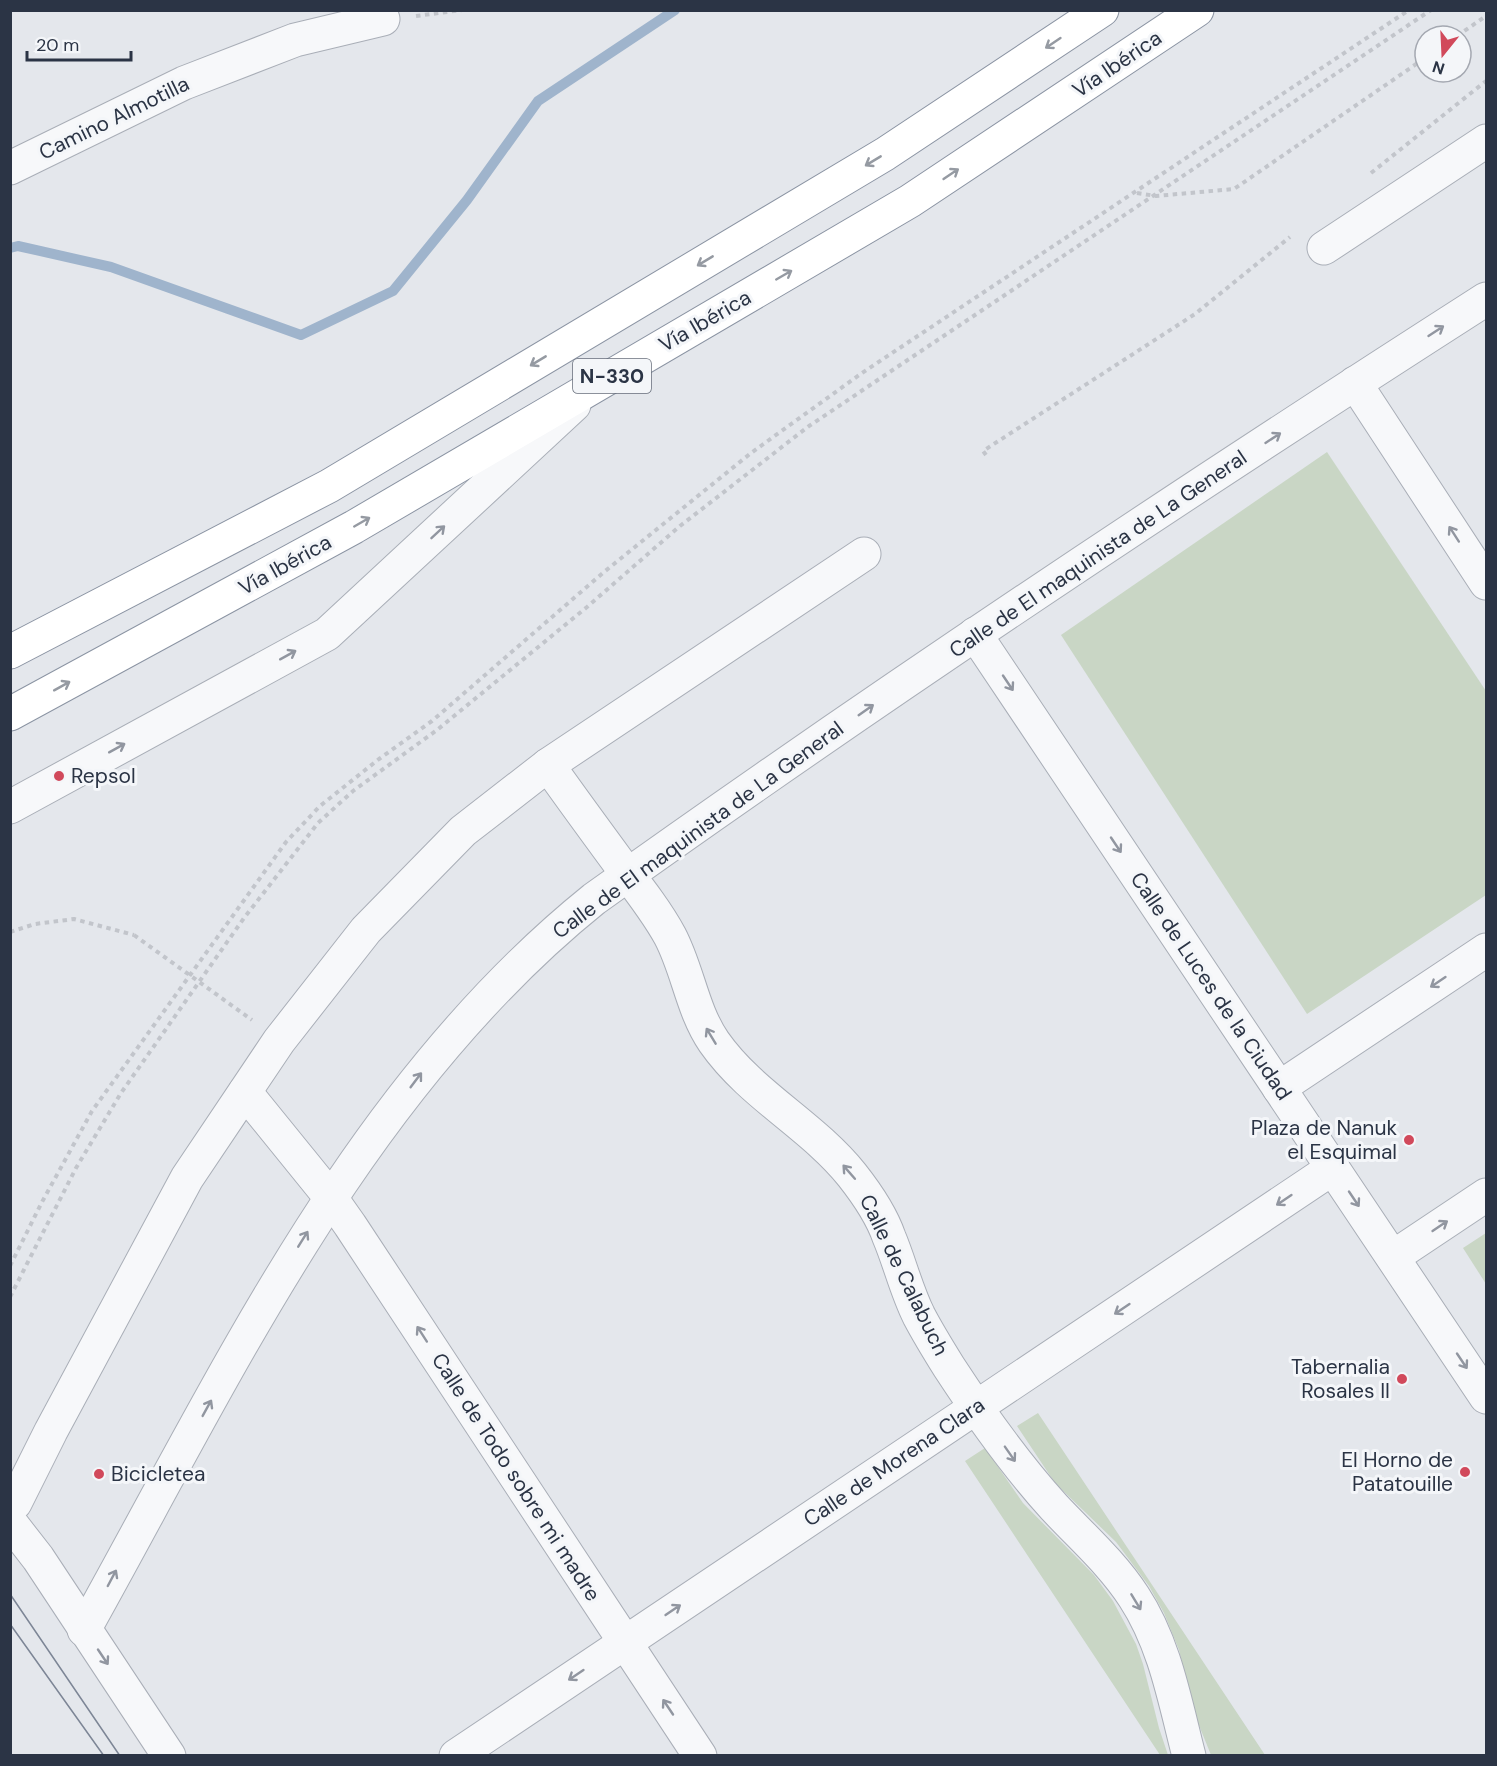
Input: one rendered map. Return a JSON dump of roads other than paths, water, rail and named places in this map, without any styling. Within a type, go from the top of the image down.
[{"type":"highway","name":"N-330","points":[[10,652],[329,486],[885,154],[1102,10]]},
{"type":"highway","name":"Vía Ibérica","points":[[10,714],[354,527],[910,201],[1197,10]]},
{"type":"street","name":"Camino Almotilla","points":[[10,168],[184,83],[295,40],[383,19]]},
{"type":"street","points":[[1324,248],[1486,141]]},
{"type":"street","name":"Calle de El maquinista de La General","points":[[84,1630],[142,1522],[312,1224],[424,1070],[469,1016],[520,964],[560,927],[628,875],[975,634],[1486,299]]},
{"type":"street","points":[[1355,383],[1486,583]]},
{"type":"street","points":[[10,807],[327,634],[530,448],[591,388]]},
{"type":"street","points":[[169,1755],[84,1630],[38,1558],[13,1513],[51,1431],[186,1178],[279,1041],[366,930],[463,831],[548,765],[864,554]]},
{"type":"street","name":"Calle de Luces de la Ciudad","points":[[975,634],[1486,1397]]},
{"type":"street","name":"Calle de Calabuch","points":[[548,765],[670,936],[697,1011],[712,1039],[730,1062],[754,1086],[815,1136],[851,1174],[876,1208],[919,1316],[949,1367],[1015,1462],[1054,1507],[1099,1553],[1134,1596],[1152,1630],[1163,1659],[1189,1755]]},
{"type":"street","points":[[1279,1088],[1486,950]]},
{"type":"street","name":"Calle de Todo sobre mi madre","points":[[245,1092],[331,1198],[700,1755]]},
{"type":"street","name":"Calle de Morena Clara","points":[[456,1755],[1333,1168]]},
{"type":"street","points":[[1393,1257],[1486,1195]]},
{"type":"waterway","points":[[10,248],[18,246],[111,267],[301,335],[393,291],[467,200],[538,101],[675,10]]},
{"type":"tram line","points":[[10,1594],[120,1756]]},
{"type":"tram line","points":[[10,1624],[104,1756]]},
{"type":"place","name":"Repsol","points":[[59,776]]},
{"type":"place","name":"Plaza de Nanuk el Esquimal","points":[[1409,1140]]},
{"type":"place","name":"Tabernalia Rosales II","points":[[1402,1379]]},
{"type":"place","name":"El Horno de Patatouille","points":[[1465,1472]]},
{"type":"place","name":"Bicicletea","points":[[99,1474]]}]
